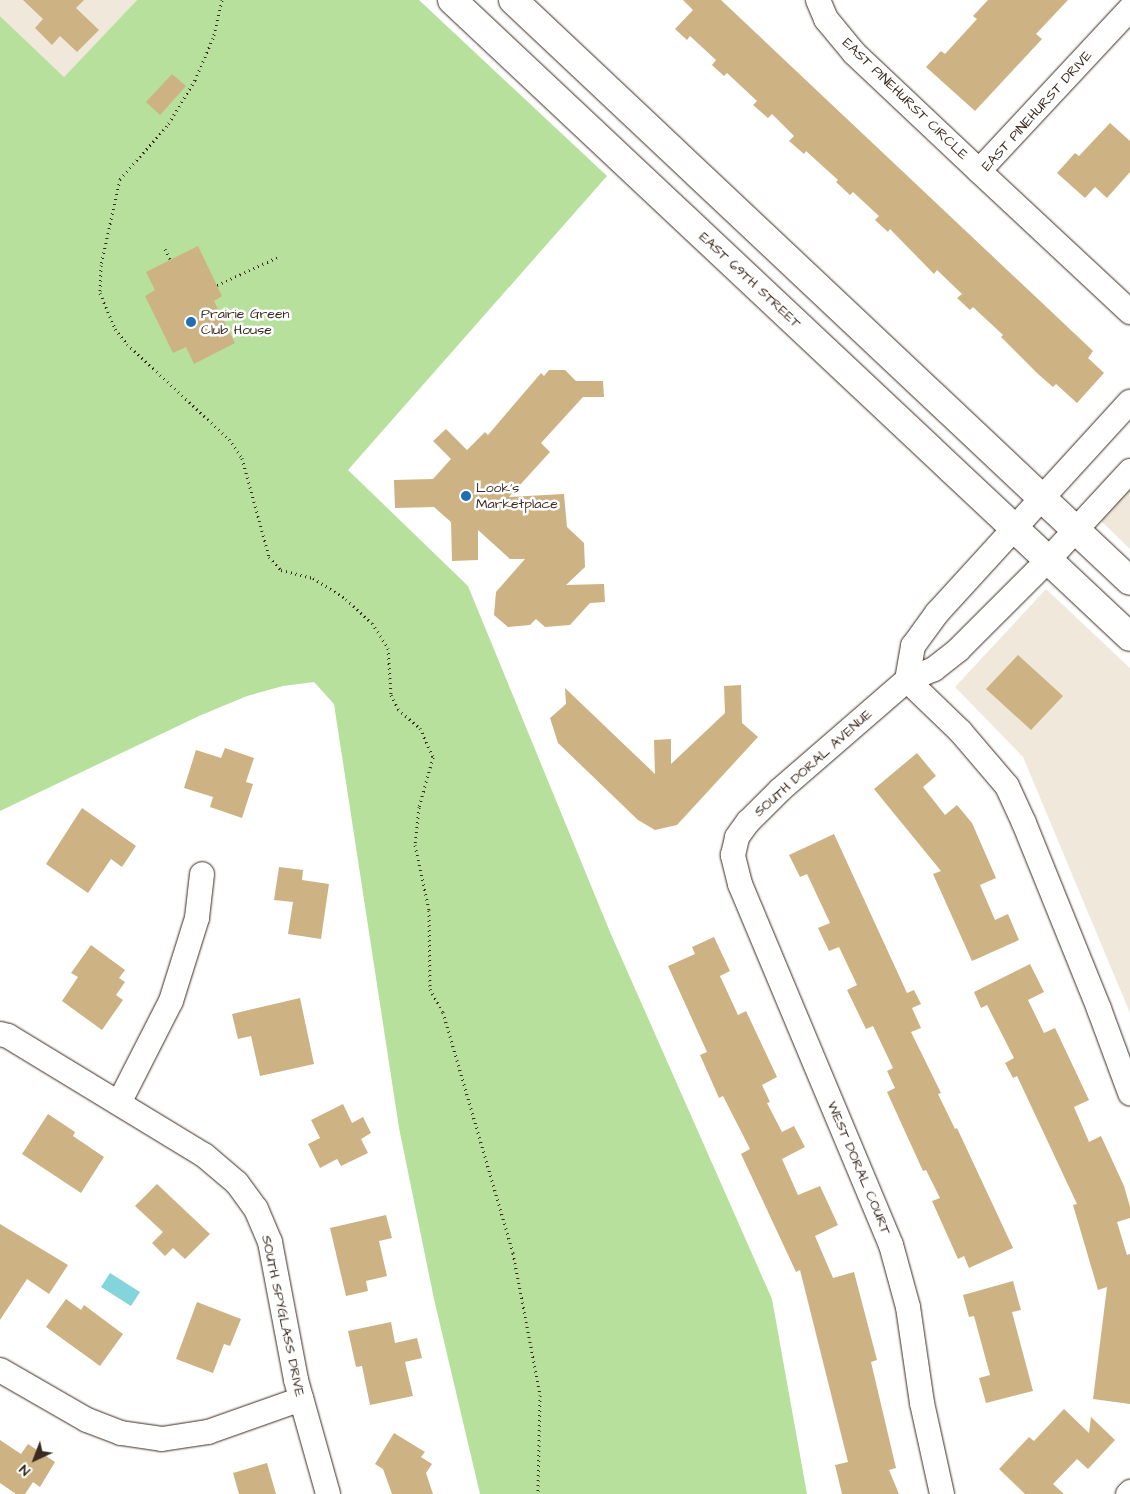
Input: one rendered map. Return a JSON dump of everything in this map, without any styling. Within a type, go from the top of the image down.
[{"type":"main road","name":"EAST 69TH STREET","points":[[452,0],[1130,636]]},
{"type":"main road","points":[[514,0],[1130,581]]},
{"type":"street","name":"EAST PINEHURST CIRCLE","points":[[818,0],[826,20],[854,53],[979,171]]},
{"type":"street","name":"EAST PINEHURST DRIVE","points":[[1130,9],[979,171],[1130,312]]},
{"type":"street","points":[[1130,402],[937,613],[913,646],[907,680],[960,731],[1007,786],[1024,823],[1099,1010],[1130,1093]]},
{"type":"street","name":"SOUTH DORAL AVENUE","points":[[733,855],[737,836],[748,822],[780,790],[907,680],[934,669],[958,650],[1048,560],[1130,471]]},
{"type":"street","name":"WEST DORAL COURT","points":[[733,855],[740,884],[891,1245],[908,1307],[922,1402],[942,1494]]},
{"type":"street","points":[[119,1103],[172,1001],[197,918],[202,874]]},
{"type":"street","name":"SOUTH SPYGLASS DRIVE","points":[[0,1034],[8,1036],[204,1155],[237,1183],[256,1209],[270,1242],[301,1399],[328,1494]]},
{"type":"street","points":[[0,1370],[87,1420],[120,1433],[162,1439],[208,1432],[301,1399]]},
{"type":"path","points":[[222,0],[213,38],[195,80],[167,126],[120,179],[101,265],[100,294],[115,329],[127,344],[229,439],[242,458],[269,557],[281,570],[312,578],[346,599],[372,623],[388,648],[391,695],[398,709],[420,728],[433,757],[419,807],[415,845],[429,910],[430,989],[444,1012],[513,1252],[540,1395],[538,1494]]},
{"type":"path","points":[[166,249],[170,259]]},
{"type":"path","points":[[217,285],[280,256]]},
{"type":"shaded area","points":[[0,0],[137,0],[64,77],[0,16]]},
{"type":"shaded area","points":[[1130,487],[1130,549],[1100,520]]},
{"type":"shaded area","points":[[1046,589],[1130,668],[1130,1013],[1023,757],[955,687]]},
{"type":"green space","points":[[137,0],[419,0],[607,176],[348,470],[468,586],[610,932],[772,1299],[807,1494],[480,1494],[434,1299],[399,1128],[334,704],[314,682],[283,686],[247,696],[199,716],[0,811],[0,16],[64,77]]},
{"type":"water","points":[[110,1273],[140,1292],[131,1306],[101,1287]]},
{"type":"building","points":[[23,0],[84,0],[76,8],[99,30],[77,52],[60,36],[52,45],[35,28],[43,19]]},
{"type":"building","points":[[683,0],[721,0],[1093,351],[1088,358],[1104,373],[1077,403],[1056,384],[1053,387],[1038,374],[1001,337],[1003,335],[973,307],[970,310],[957,298],[962,294],[937,270],[934,274],[890,229],[888,232],[875,220],[879,216],[853,192],[850,195],[836,182],[838,180],[806,151],[804,154],[789,141],[794,136],[772,114],[768,118],[753,105],[757,101],[727,73],[724,76],[712,65],[716,60],[690,36],[687,40],[675,29],[693,10]]},
{"type":"building","points":[[988,0],[1068,0],[1036,34],[1042,39],[975,111],[926,67],[941,51],[945,54],[977,19],[973,16]]},
{"type":"building","points":[[172,74],[186,86],[160,115],[146,102]]},
{"type":"building","points":[[1110,123],[1130,141],[1130,172],[1107,198],[1095,187],[1085,198],[1057,173],[1075,153],[1079,156]]},
{"type":"building","name":"Prairie Green Club House","points":[[198,246],[222,296],[214,301],[235,343],[194,364],[186,347],[173,353],[145,296],[155,290],[146,272]]},
{"type":"building","points":[[549,370],[565,370],[576,381],[603,381],[604,397],[583,397],[541,443],[550,452],[509,497],[564,494],[567,527],[584,543],[585,567],[566,585],[604,584],[605,602],[590,603],[570,625],[545,627],[536,619],[530,625],[508,627],[494,615],[496,592],[525,559],[510,559],[478,530],[478,560],[452,561],[451,522],[434,507],[395,508],[394,480],[433,479],[451,459],[433,441],[446,429],[467,450],[485,432],[488,435],[541,373],[544,376]]},
{"type":"building","points":[[1018,655],[1063,696],[1031,730],[986,689]]},
{"type":"building","points":[[741,685],[742,723],[758,737],[677,825],[655,830],[638,820],[558,743],[550,718],[566,704],[565,688],[655,774],[654,740],[671,739],[671,764],[725,713],[724,686]]},
{"type":"building","points":[[225,748],[254,758],[246,782],[253,784],[242,818],[210,807],[213,797],[184,788],[196,750],[221,758]]},
{"type":"building","points":[[917,753],[936,776],[923,787],[945,815],[957,805],[972,823],[996,878],[980,885],[995,920],[1008,914],[1019,940],[972,961],[933,874],[941,871],[874,789]]},
{"type":"building","points":[[82,808],[136,846],[122,867],[111,859],[88,893],[46,864]]},
{"type":"building","points":[[834,834],[907,993],[914,990],[921,1004],[912,1008],[921,1028],[911,1032],[941,1093],[938,1094],[955,1129],[957,1128],[1013,1248],[969,1268],[964,1256],[958,1259],[932,1201],[940,1198],[926,1170],[923,1171],[887,1092],[895,1088],[887,1071],[893,1068],[873,1026],[866,1029],[847,990],[857,985],[839,947],[829,951],[818,928],[830,923],[807,874],[800,877],[789,855]]},
{"type":"building","points":[[279,867],[303,870],[302,880],[329,884],[321,939],[288,934],[293,902],[274,900]]},
{"type":"building","points":[[714,937],[730,971],[720,976],[738,1015],[746,1011],[777,1077],[762,1085],[770,1102],[767,1103],[782,1132],[794,1126],[805,1147],[782,1159],[798,1195],[820,1186],[838,1225],[815,1236],[833,1278],[854,1272],[877,1360],[871,1362],[896,1468],[889,1470],[899,1494],[842,1494],[835,1465],[848,1462],[800,1270],[796,1272],[741,1154],[750,1149],[723,1096],[719,1098],[700,1055],[707,1052],[668,966],[695,954],[692,947]]},
{"type":"building","points":[[91,945],[125,970],[119,978],[125,982],[116,995],[123,1000],[102,1030],[62,1001],[78,977],[71,973]]},
{"type":"building","points":[[1030,964],[1044,992],[1028,1000],[1044,1033],[1055,1028],[1089,1100],[1074,1107],[1089,1142],[1101,1136],[1124,1186],[1130,1207],[1130,1218],[1117,1222],[1127,1255],[1130,1254],[1130,1404],[1093,1399],[1107,1287],[1098,1290],[1073,1205],[1077,1204],[1017,1076],[1013,1078],[1005,1063],[1014,1058],[987,1005],[981,1008],[974,992]]},
{"type":"building","points":[[300,998],[314,1064],[260,1076],[251,1036],[238,1039],[232,1014]]},
{"type":"building","points":[[343,1104],[352,1123],[363,1117],[371,1133],[361,1139],[368,1153],[341,1166],[337,1159],[320,1168],[308,1144],[320,1138],[311,1120]]},
{"type":"building","points":[[48,1114],[75,1132],[73,1136],[104,1157],[81,1193],[22,1154]]},
{"type":"building","points":[[157,1184],[210,1234],[185,1259],[173,1248],[165,1256],[152,1243],[163,1232],[135,1206]]},
{"type":"building","points":[[386,1215],[392,1238],[379,1241],[387,1276],[366,1281],[368,1291],[346,1296],[330,1228]]},
{"type":"building","points":[[0,1224],[68,1265],[49,1294],[27,1279],[0,1320]]},
{"type":"building","points":[[1013,1281],[1021,1310],[1012,1312],[1033,1391],[986,1403],[979,1378],[990,1375],[974,1316],[969,1317],[963,1295]]},
{"type":"building","points":[[66,1299],[81,1310],[84,1305],[123,1334],[100,1366],[46,1327]]},
{"type":"building","points":[[197,1302],[241,1319],[230,1346],[224,1344],[213,1373],[176,1359]]},
{"type":"building","points":[[391,1322],[395,1343],[417,1338],[422,1358],[405,1362],[413,1396],[370,1405],[362,1366],[356,1367],[348,1331]]},
{"type":"building","points":[[1064,1409],[1089,1433],[1091,1417],[1115,1440],[1088,1469],[1077,1459],[1053,1484],[1064,1494],[1025,1494],[999,1469],[1029,1437],[1034,1441]]},
{"type":"building","points":[[394,1433],[425,1452],[421,1457],[432,1464],[426,1473],[433,1494],[392,1494],[383,1469],[375,1464]]},
{"type":"building","points":[[0,1440],[21,1454],[28,1444],[55,1462],[40,1487],[33,1482],[25,1494],[16,1494],[0,1483]]},
{"type":"building","points":[[267,1463],[276,1494],[239,1494],[233,1473]]},
{"type":"place","name":"Prairie Green Club House","points":[[191,322]]},
{"type":"place","name":"Look's Marketplace","points":[[466,496]]}]
